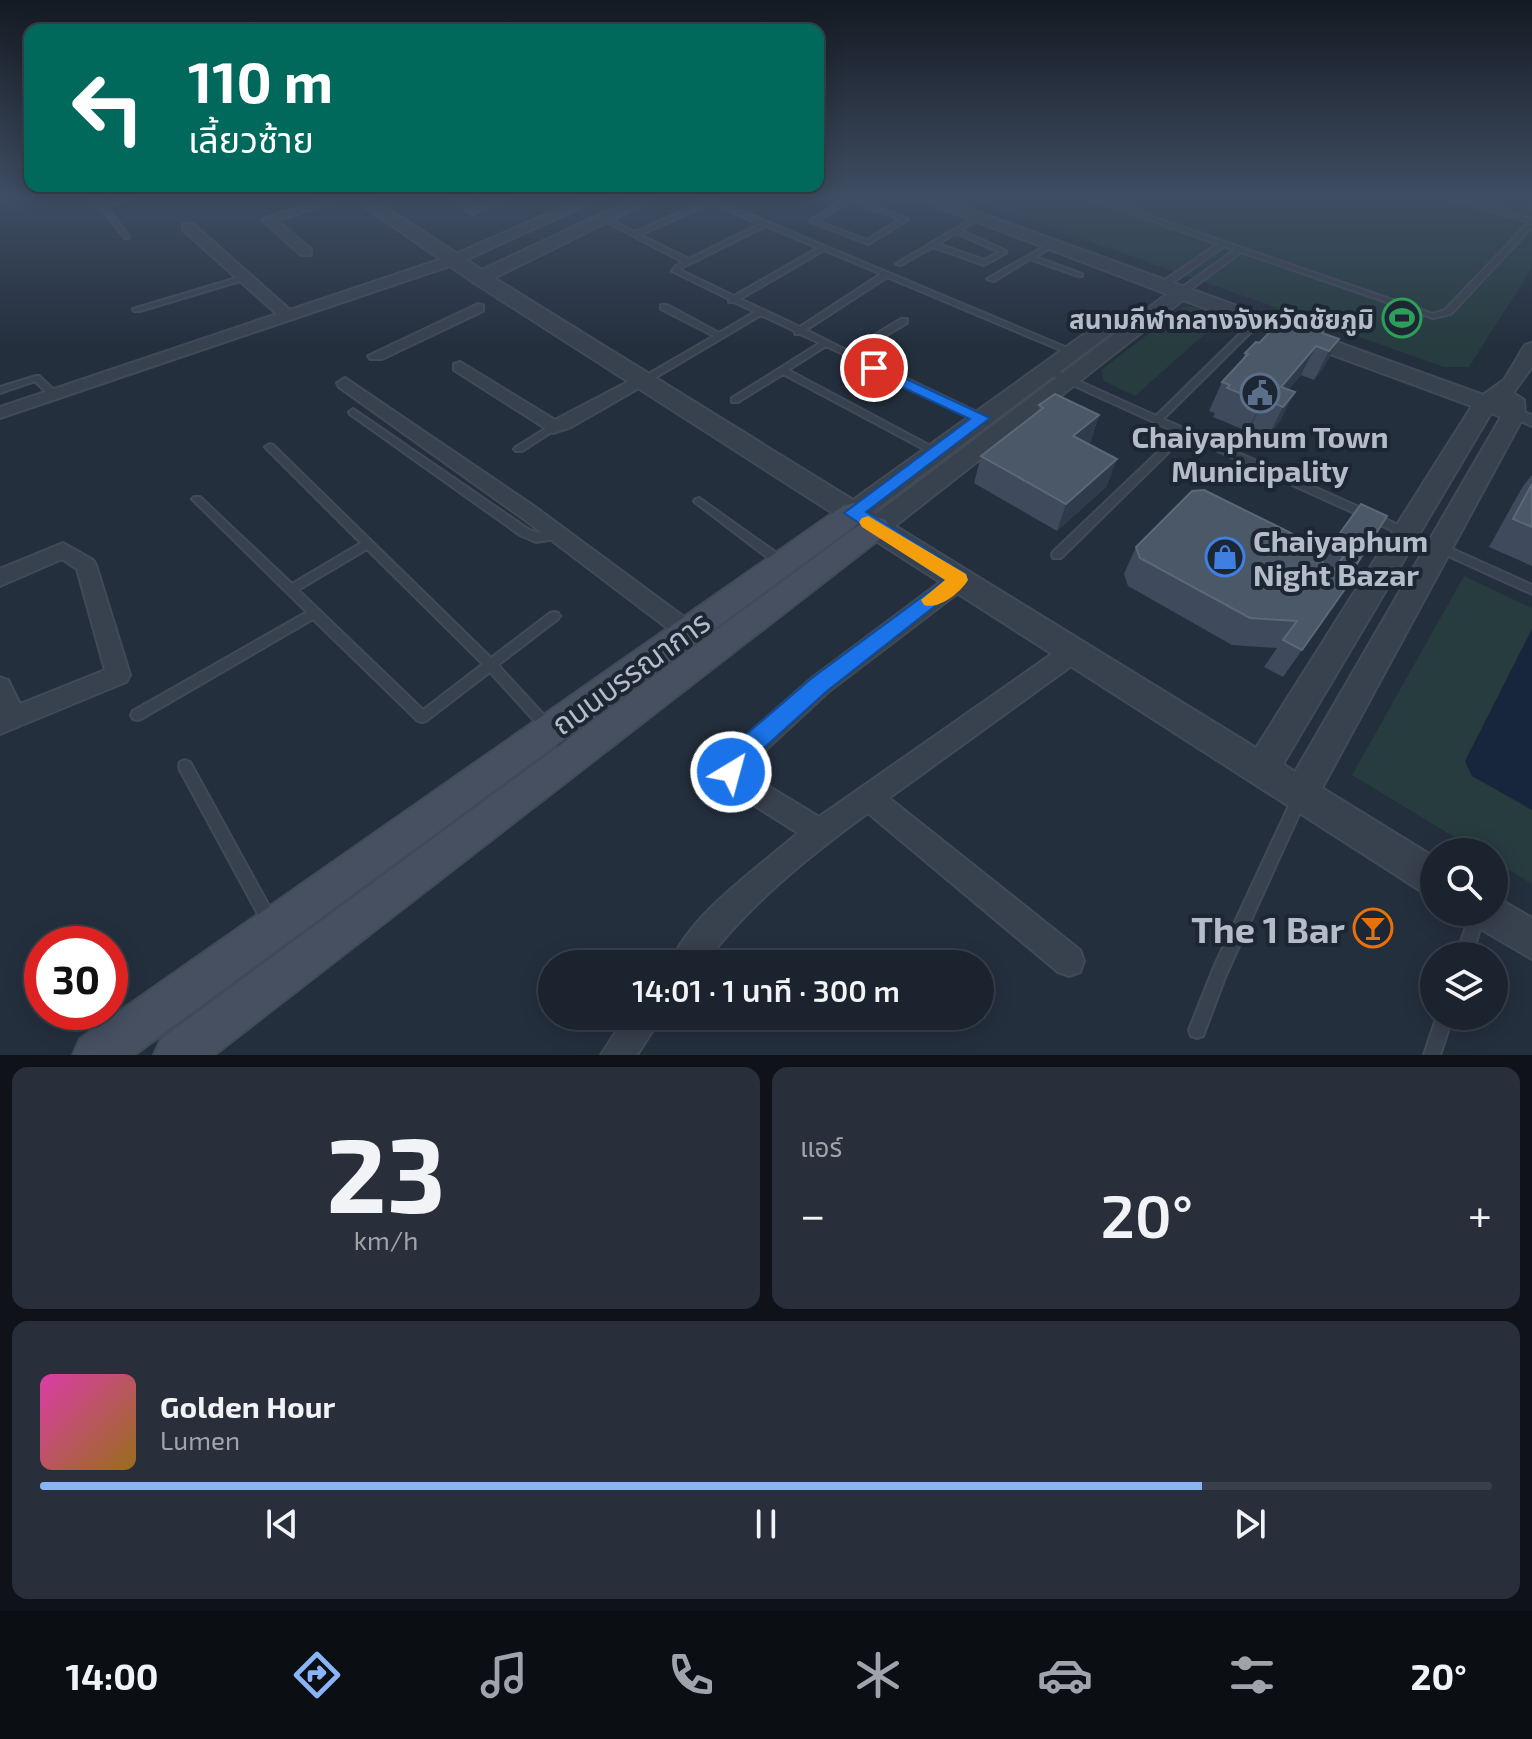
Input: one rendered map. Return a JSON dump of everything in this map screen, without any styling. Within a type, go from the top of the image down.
[{"type":"main road","name":"ถนนบรรณาการ","points":[[96,1055],[322,893],[562,742],[864,520]]},
{"type":"main road","name":"ถนนบรรณาการ","points":[[177,1055],[341,931],[687,631],[794,572]]},
{"type":"street","points":[[208,246],[289,317]]},
{"type":"street","points":[[299,246],[306,252]]},
{"type":"street","points":[[436,246],[480,278],[490,303],[643,381],[1420,869]]},
{"type":"street","points":[[0,413],[289,317],[485,246]]},
{"type":"street","points":[[480,278],[547,246]]},
{"type":"street","points":[[1054,246],[1523,417]]},
{"type":"street","name":"ถนนบรรณาการ","points":[[864,520],[935,452],[982,418],[1057,375],[1073,352],[1171,289]]},
{"type":"street","name":"ถนนบรรณาการ","points":[[864,520],[1171,289]]},
{"type":"street","points":[[376,356],[490,303]]},
{"type":"street","points":[[1301,794],[1441,548],[1523,417],[1521,377],[1532,349]]},
{"type":"street","points":[[460,367],[553,427],[643,381]]},
{"type":"street","points":[[1261,770],[1485,404],[1521,377]]},
{"type":"street","points":[[345,383],[560,535],[687,631]]},
{"type":"street","points":[[0,578],[63,550],[86,565],[118,675],[7,720],[0,687]]},
{"type":"street","points":[[820,832],[734,779],[731,765],[820,685],[959,580]]},
{"type":"street","points":[[696,950],[714,926],[820,832],[1073,652]]},
{"type":"street","points":[[869,798],[1069,961]]},
{"type":"street","points":[[322,893],[341,931]]},
{"type":"street","points":[[1508,925],[1532,940]]},
{"type":"street","points":[[617,1055],[636,1030]]},
{"type":"lane","points":[[659,246],[689,262]]},
{"type":"lane","points":[[721,246],[676,271],[982,418]]},
{"type":"lane","points":[[819,246],[1073,352]]},
{"type":"lane","points":[[899,264],[928,246]]},
{"type":"lane","points":[[938,246],[984,263],[1004,252],[991,246]]},
{"type":"lane","points":[[991,279],[1049,246]]},
{"type":"lane","points":[[1171,289],[1219,246]]},
{"type":"lane","points":[[1228,246],[1419,313],[1440,316],[1448,312],[1509,246]]},
{"type":"lane","points":[[732,300],[823,248]]},
{"type":"lane","points":[[1171,289],[1239,250]]},
{"type":"lane","points":[[1030,257],[1080,275]]},
{"type":"lane","points":[[798,332],[886,274]]},
{"type":"lane","points":[[137,309],[243,279]]},
{"type":"lane","points":[[664,307],[719,336]]},
{"type":"lane","points":[[643,381],[759,313]]},
{"type":"lane","points":[[847,355],[904,321]]},
{"type":"lane","points":[[1157,420],[1258,321]]},
{"type":"lane","points":[[735,400],[824,344]]},
{"type":"lane","points":[[782,370],[935,452]]},
{"type":"lane","points":[[1057,375],[1532,590]]},
{"type":"lane","points":[[0,390],[36,378],[54,395]]},
{"type":"lane","points":[[353,412],[524,532],[536,538],[560,535]]},
{"type":"lane","points":[[519,449],[553,427]]},
{"type":"lane","points":[[1057,555],[1184,432]]},
{"type":"lane","points":[[270,447],[491,665],[562,742]]},
{"type":"lane","points":[[197,499],[422,717],[554,616]]},
{"type":"lane","points":[[699,501],[794,572]]},
{"type":"lane","points":[[290,590],[368,544]]},
{"type":"lane","points":[[137,715],[314,613]]},
{"type":"lane","points":[[185,766],[273,928]]},
{"type":"lane","points":[[1197,1030],[1219,972],[1301,794]]},
{"type":"lane","points":[[1432,1055],[1440,1030]]},
{"type":"green space","points":[[1103,246],[1532,246],[1532,268],[1469,367],[1444,367]]},
{"type":"green space","points":[[1202,306],[1226,315],[1135,396],[1104,381],[1101,370],[1184,307]]},
{"type":"green space","points":[[1464,576],[1532,608],[1532,884],[1508,869],[1508,838],[1456,838],[1352,775]]},
{"type":"water","points":[[1532,629],[1532,810],[1472,776],[1465,761]]},
{"type":"building","points":[[1293,318],[1325,329],[1322,333],[1339,339],[1329,351],[1316,346],[1281,387],[1295,392],[1283,407],[1227,388],[1230,385],[1222,382],[1248,354],[1245,353],[1283,319],[1290,321]]},
{"type":"building","points":[[1055,394],[1099,415],[1073,436],[1117,459],[1066,504],[981,456],[1043,408],[1039,405]]},
{"type":"building","points":[[1532,484],[1532,527],[1513,519]]},
{"type":"building","points":[[1204,490],[1309,542],[1331,574],[1355,540],[1340,533],[1361,504],[1387,516],[1355,567],[1359,569],[1302,650],[1283,640],[1297,621],[1250,618],[1140,558],[1136,547],[1192,491]]},
{"type":"slow traffic","points":[[868,522],[959,580],[931,600]]},
{"type":"place","name":"สนามกีฬากลางจังหวัดชัยภูมิ","points":[[1402,318]]},
{"type":"place","name":"Chaiyaphum Town Municipality","points":[[1260,393]]},
{"type":"place","name":"Chaiyaphum Night Bazar","points":[[1225,557]]},
{"type":"place","name":"The 1 Bar","points":[[1373,928]]},
{"type":"route","points":[[731,772],[736,757],[820,685],[959,580],[853,513],[982,418],[874,368]]}]
